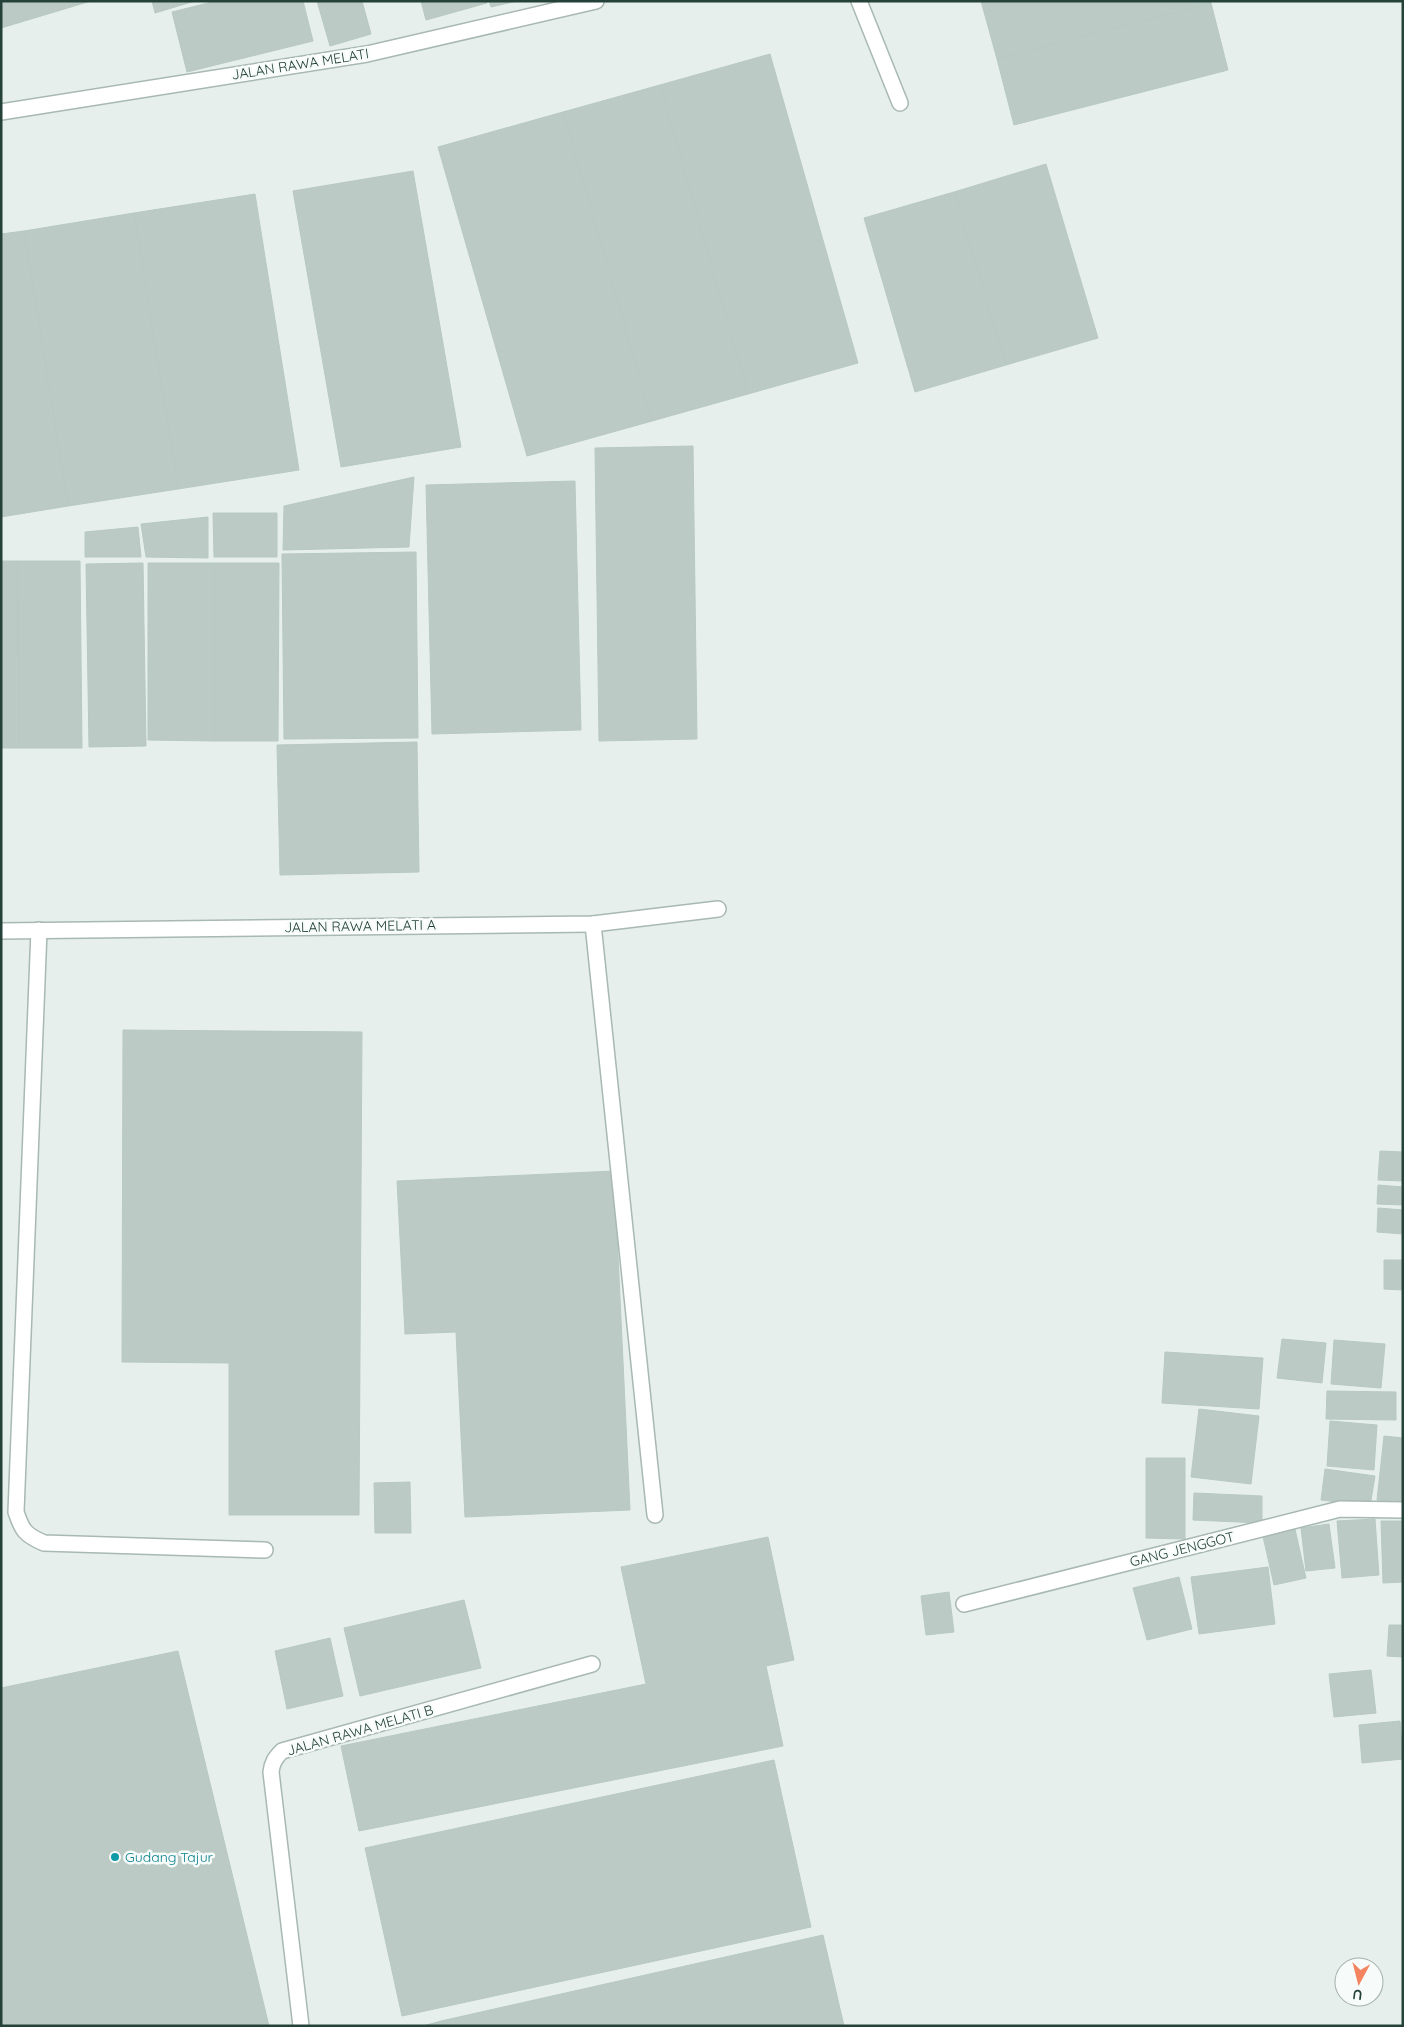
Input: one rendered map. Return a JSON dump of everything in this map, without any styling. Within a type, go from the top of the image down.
[{"type":"street","name":"JALAN RAWA MELATI","points":[[1,112],[367,54],[596,1]]},
{"type":"street","points":[[859,1],[900,103]]},
{"type":"street","name":"JALAN RAWA MELATI A","points":[[1,931],[593,924],[718,910]]},
{"type":"street","points":[[593,924],[655,1515]]},
{"type":"street","points":[[39,930],[16,1512],[20,1525],[29,1537],[44,1543],[265,1550]]},
{"type":"street","name":"GANG JENGGOT","points":[[964,1604],[1340,1509],[1403,1510]]},
{"type":"street","name":"JALAN RAWA MELATI B","points":[[301,2026],[271,1772],[276,1756],[282,1751],[592,1664]]},
{"type":"building","points":[[1,1],[91,1],[1,28]]},
{"type":"building","points":[[152,1],[195,1],[155,13]]},
{"type":"building","points":[[216,1],[303,1],[313,41],[187,72],[172,12]]},
{"type":"building","points":[[317,1],[362,1],[371,34],[330,46]]},
{"type":"building","points":[[421,1],[487,1],[487,3],[426,20]]},
{"type":"building","points":[[489,1],[517,1],[491,7]]},
{"type":"building","points":[[981,1],[1210,1],[1211,3],[997,59]]},
{"type":"building","points":[[1211,3],[1228,70],[1014,125],[997,59]]},
{"type":"building","points":[[770,54],[858,363],[748,394],[660,85]]},
{"type":"building","points":[[660,85],[748,394],[652,421],[563,112]]},
{"type":"building","points":[[563,112],[652,421],[527,456],[438,147]]},
{"type":"building","points":[[1046,164],[1098,338],[1006,365],[954,192]]},
{"type":"building","points":[[413,171],[461,447],[341,467],[293,191]]},
{"type":"building","points":[[954,192],[1006,365],[915,392],[864,218]]},
{"type":"building","points":[[255,194],[299,470],[178,489],[134,213]]},
{"type":"building","points":[[134,213],[178,489],[68,506],[24,231]]},
{"type":"building","points":[[24,231],[68,506],[1,517],[1,234]]},
{"type":"building","points":[[693,446],[697,739],[599,741],[595,448]]},
{"type":"building","points":[[414,477],[409,547],[283,550],[284,506]]},
{"type":"building","points":[[575,481],[581,730],[432,734],[426,485]]},
{"type":"building","points":[[213,513],[277,513],[277,557],[214,557]]},
{"type":"building","points":[[208,517],[208,558],[146,557],[141,524]]},
{"type":"building","points":[[138,527],[141,557],[85,557],[85,532]]},
{"type":"building","points":[[416,552],[418,738],[284,739],[282,554]]},
{"type":"building","points":[[1,561],[18,561],[19,748],[1,748]]},
{"type":"building","points":[[18,561],[80,561],[82,748],[19,748]]},
{"type":"building","points":[[143,563],[146,746],[89,747],[86,564]]},
{"type":"building","points":[[148,563],[215,563],[215,741],[148,740]]},
{"type":"building","points":[[215,563],[279,563],[278,741],[215,741]]},
{"type":"building","points":[[417,742],[419,872],[280,875],[277,745]]},
{"type":"building","points":[[123,1030],[362,1032],[359,1515],[229,1515],[229,1363],[122,1362]]},
{"type":"building","points":[[1380,1151],[1403,1152],[1403,1181],[1378,1180]]},
{"type":"building","points":[[614,1171],[630,1510],[465,1517],[456,1332],[405,1334],[397,1181]]},
{"type":"building","points":[[1378,1185],[1403,1187],[1403,1205],[1377,1204]]},
{"type":"building","points":[[1378,1208],[1403,1210],[1403,1234],[1377,1232]]},
{"type":"building","points":[[1384,1260],[1403,1260],[1403,1290],[1384,1289]]},
{"type":"building","points":[[1282,1339],[1326,1343],[1322,1383],[1277,1378]]},
{"type":"building","points":[[1334,1340],[1385,1344],[1381,1388],[1331,1384]]},
{"type":"building","points":[[1165,1352],[1263,1358],[1259,1409],[1162,1403]]},
{"type":"building","points":[[1327,1391],[1396,1392],[1396,1420],[1326,1419]]},
{"type":"building","points":[[1199,1409],[1259,1416],[1251,1484],[1191,1477]]},
{"type":"building","points":[[1330,1421],[1377,1425],[1374,1470],[1327,1466]]},
{"type":"building","points":[[1384,1436],[1403,1438],[1403,1503],[1377,1500]]},
{"type":"building","points":[[1146,1458],[1185,1458],[1185,1539],[1146,1538]]},
{"type":"building","points":[[1325,1469],[1375,1476],[1370,1506],[1321,1500]]},
{"type":"building","points":[[410,1482],[411,1533],[375,1533],[374,1483]]},
{"type":"building","points":[[1194,1493],[1262,1496],[1262,1523],[1193,1520]]},
{"type":"building","points":[[1375,1519],[1379,1575],[1342,1578],[1337,1521]]},
{"type":"building","points":[[1381,1521],[1403,1521],[1403,1582],[1383,1583]]},
{"type":"building","points":[[1329,1524],[1335,1568],[1306,1571],[1301,1528]]},
{"type":"building","points":[[1294,1525],[1306,1578],[1274,1585],[1262,1532]]},
{"type":"building","points":[[768,1537],[794,1660],[766,1666],[783,1746],[359,1831],[341,1746],[646,1684],[621,1567]]},
{"type":"building","points":[[1268,1567],[1275,1624],[1199,1634],[1191,1577]]},
{"type":"building","points":[[1179,1577],[1192,1629],[1147,1640],[1133,1588]]},
{"type":"building","points":[[949,1592],[954,1632],[926,1635],[921,1596]]},
{"type":"building","points":[[464,1600],[481,1668],[360,1696],[344,1628]]},
{"type":"building","points":[[1389,1625],[1403,1625],[1403,1657],[1387,1656]]},
{"type":"building","points":[[330,1638],[343,1696],[287,1709],[275,1651]]},
{"type":"building","name":"Gudang Tajur","points":[[178,1651],[269,2026],[1,2026],[1,1688]]},
{"type":"building","points":[[1371,1670],[1376,1713],[1334,1717],[1329,1674]]},
{"type":"building","points":[[1400,1721],[1403,1759],[1362,1763],[1359,1725]]},
{"type":"building","points":[[774,1760],[811,1927],[402,2016],[365,1848]]},
{"type":"building","points":[[823,1935],[844,2026],[423,2026],[441,2021]]},
{"type":"place","name":"Gudang Tajur","points":[[115,1857]]}]
